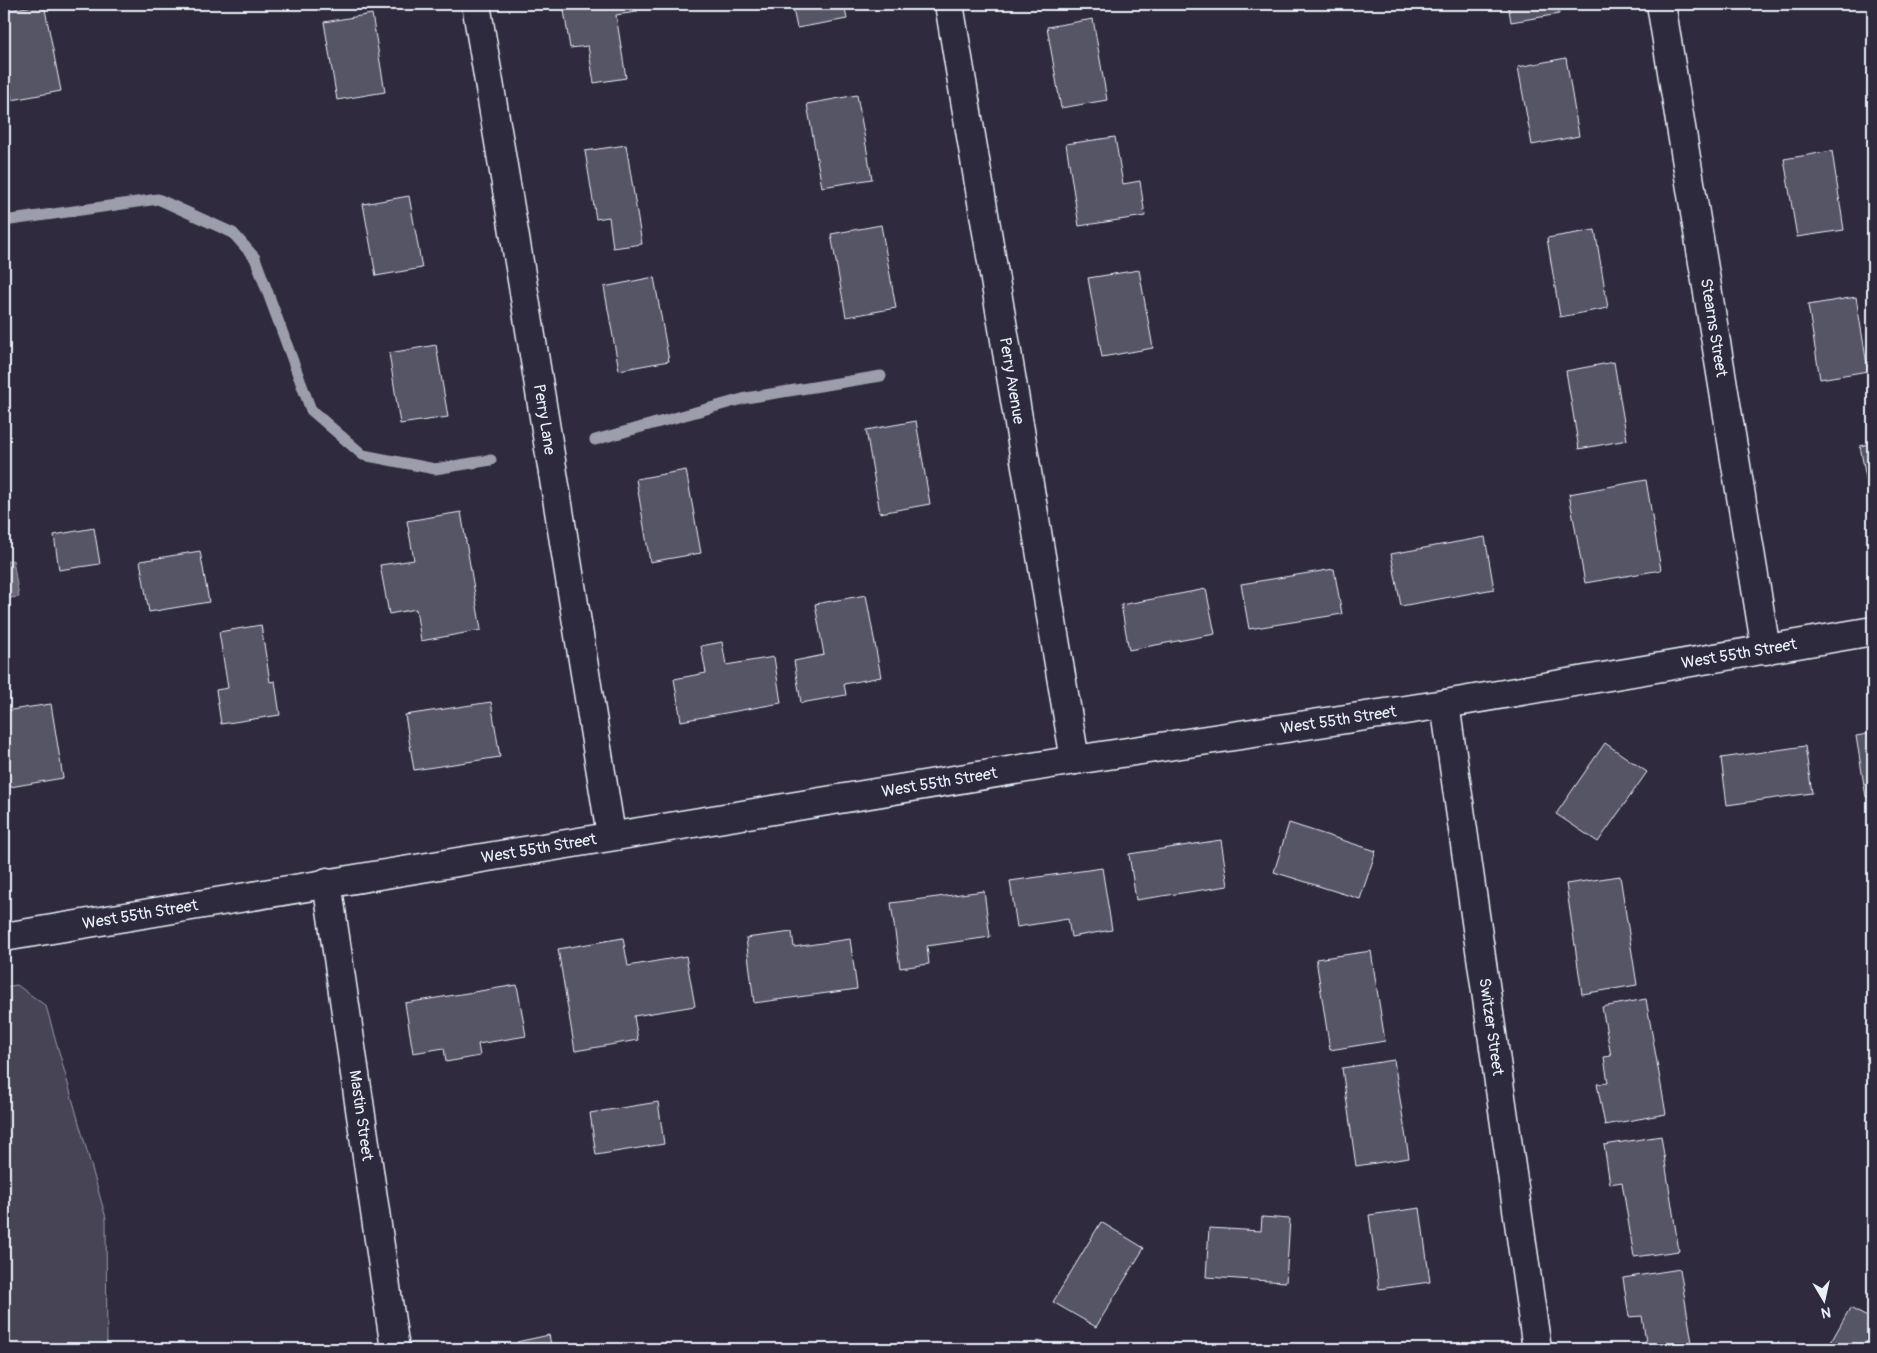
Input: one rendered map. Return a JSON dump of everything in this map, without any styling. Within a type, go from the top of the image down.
[{"type":"street","name":"Perry Lane","points":[[476,4],[525,296],[611,835]]},
{"type":"street","name":"Perry Avenue","points":[[949,4],[1075,760]]},
{"type":"street","name":"Stearns Street","points":[[1661,4],[1766,650]]},
{"type":"street","name":"West 55th Street","points":[[4,936],[1075,760],[1446,704],[1873,631]]},
{"type":"street","name":"Switzer Street","points":[[1446,704],[1536,1349]]},
{"type":"street","name":"Mastin Street","points":[[327,882],[395,1349]]},
{"type":"shaded area","points":[[17,985],[46,1006],[106,1218],[107,1349],[4,1349],[4,987]]},
{"type":"water","points":[[13,560],[19,597],[4,599],[4,562]]},
{"type":"building","points":[[44,4],[61,91],[12,100],[4,57],[4,11]]},
{"type":"building","points":[[563,4],[635,4],[637,12],[616,15],[626,78],[594,83],[588,46],[570,48]]},
{"type":"building","points":[[792,4],[844,4],[847,19],[797,28]]},
{"type":"building","points":[[1508,4],[1557,4],[1559,14],[1511,22]]},
{"type":"building","points":[[372,14],[385,92],[337,100],[324,22]]},
{"type":"building","points":[[1093,19],[1107,100],[1061,108],[1047,27]]},
{"type":"building","points":[[1566,58],[1579,136],[1532,145],[1518,67]]},
{"type":"building","points":[[857,95],[872,179],[822,187],[807,104]]},
{"type":"building","points":[[1115,137],[1123,184],[1140,181],[1145,216],[1079,226],[1066,144]]},
{"type":"building","points":[[626,145],[642,244],[613,248],[609,217],[596,219],[585,151]]},
{"type":"building","points":[[1832,151],[1844,230],[1797,237],[1784,159]]},
{"type":"building","points":[[409,196],[422,268],[376,276],[363,204]]},
{"type":"building","points":[[881,225],[896,308],[846,317],[831,234]]},
{"type":"building","points":[[1595,230],[1608,308],[1560,317],[1547,238]]},
{"type":"building","points":[[1139,270],[1153,348],[1102,357],[1088,278]]},
{"type":"building","points":[[654,277],[669,361],[619,370],[604,287]]},
{"type":"building","points":[[1856,297],[1868,371],[1820,379],[1808,305]]},
{"type":"building","points":[[436,345],[448,417],[400,424],[389,353]]},
{"type":"building","points":[[1614,362],[1627,440],[1579,449],[1566,371]]},
{"type":"building","points":[[916,421],[930,504],[880,513],[866,430]]},
{"type":"building","points":[[1873,443],[1873,488],[1868,489],[1860,446]]},
{"type":"building","points":[[686,470],[701,553],[650,562],[636,479]]},
{"type":"building","points":[[1646,480],[1661,570],[1585,583],[1569,494]]},
{"type":"building","points":[[461,512],[481,630],[421,641],[416,609],[389,614],[380,565],[414,560],[407,521]]},
{"type":"building","points":[[94,528],[100,564],[59,570],[54,535]]},
{"type":"building","points":[[1485,537],[1494,589],[1401,606],[1391,554]]},
{"type":"building","points":[[200,551],[209,602],[149,612],[140,561]]},
{"type":"building","points":[[1334,569],[1342,614],[1249,629],[1241,584]]},
{"type":"building","points":[[1206,589],[1215,634],[1129,650],[1121,605]]},
{"type":"building","points":[[866,595],[881,677],[844,684],[846,695],[801,703],[794,661],[824,655],[815,604]]},
{"type":"building","points":[[261,625],[270,682],[275,681],[280,715],[221,724],[216,690],[228,688],[219,632]]},
{"type":"building","points":[[722,642],[726,665],[774,657],[781,703],[681,721],[674,679],[706,673],[701,646]]},
{"type":"building","points":[[491,702],[500,757],[414,770],[405,715]]},
{"type":"building","points":[[51,704],[63,778],[4,788],[4,711]]},
{"type":"building","points":[[1873,733],[1873,796],[1866,797],[1856,736]]},
{"type":"building","points":[[1605,743],[1647,772],[1598,842],[1556,814]]},
{"type":"building","points":[[1805,746],[1812,793],[1727,805],[1721,758]]},
{"type":"building","points":[[1289,823],[1376,851],[1360,899],[1274,872]]},
{"type":"building","points":[[1221,840],[1228,886],[1136,900],[1129,854]]},
{"type":"building","points":[[1102,868],[1112,930],[1071,937],[1068,919],[1017,927],[1010,881]]},
{"type":"building","points":[[1620,876],[1637,985],[1582,994],[1566,884]]},
{"type":"building","points":[[984,891],[990,937],[927,946],[929,964],[900,968],[891,903]]},
{"type":"building","points":[[792,932],[794,947],[850,939],[857,989],[754,1003],[746,938]]},
{"type":"building","points":[[623,938],[628,966],[686,956],[695,1006],[634,1016],[638,1040],[575,1051],[558,949]]},
{"type":"building","points":[[1371,951],[1385,1041],[1330,1050],[1316,959]]},
{"type":"building","points":[[517,985],[526,1036],[478,1044],[480,1056],[446,1062],[444,1048],[413,1053],[405,1003]]},
{"type":"building","points":[[1646,999],[1666,1114],[1605,1125],[1597,1084],[1608,1083],[1604,1057],[1611,1056],[1602,1007]]},
{"type":"building","points":[[1394,1060],[1409,1158],[1356,1166],[1342,1068]]},
{"type":"building","points":[[658,1102],[664,1144],[596,1155],[590,1113]]},
{"type":"building","points":[[1661,1136],[1679,1251],[1634,1257],[1622,1182],[1610,1184],[1604,1145]]},
{"type":"building","points":[[1420,1208],[1430,1282],[1379,1289],[1369,1215]]},
{"type":"building","points":[[1262,1217],[1290,1219],[1286,1282],[1206,1277],[1209,1228],[1261,1231]]},
{"type":"building","points":[[1101,1222],[1144,1248],[1096,1327],[1053,1302]]},
{"type":"building","points":[[1680,1269],[1693,1349],[1647,1349],[1642,1316],[1629,1317],[1623,1278]]},
{"type":"building","points":[[1850,1308],[1873,1320],[1873,1349],[1827,1349]]},
{"type":"building","points":[[549,1335],[552,1349],[518,1349],[517,1342]]},
{"type":"building","points":[[1038,1341],[1066,1349],[1036,1349]]},
{"type":"waterway","points":[[4,221],[158,199],[233,233],[255,258],[311,410],[363,455],[435,469],[491,460]]},
{"type":"waterway","points":[[595,440],[746,398],[881,376]]}]
